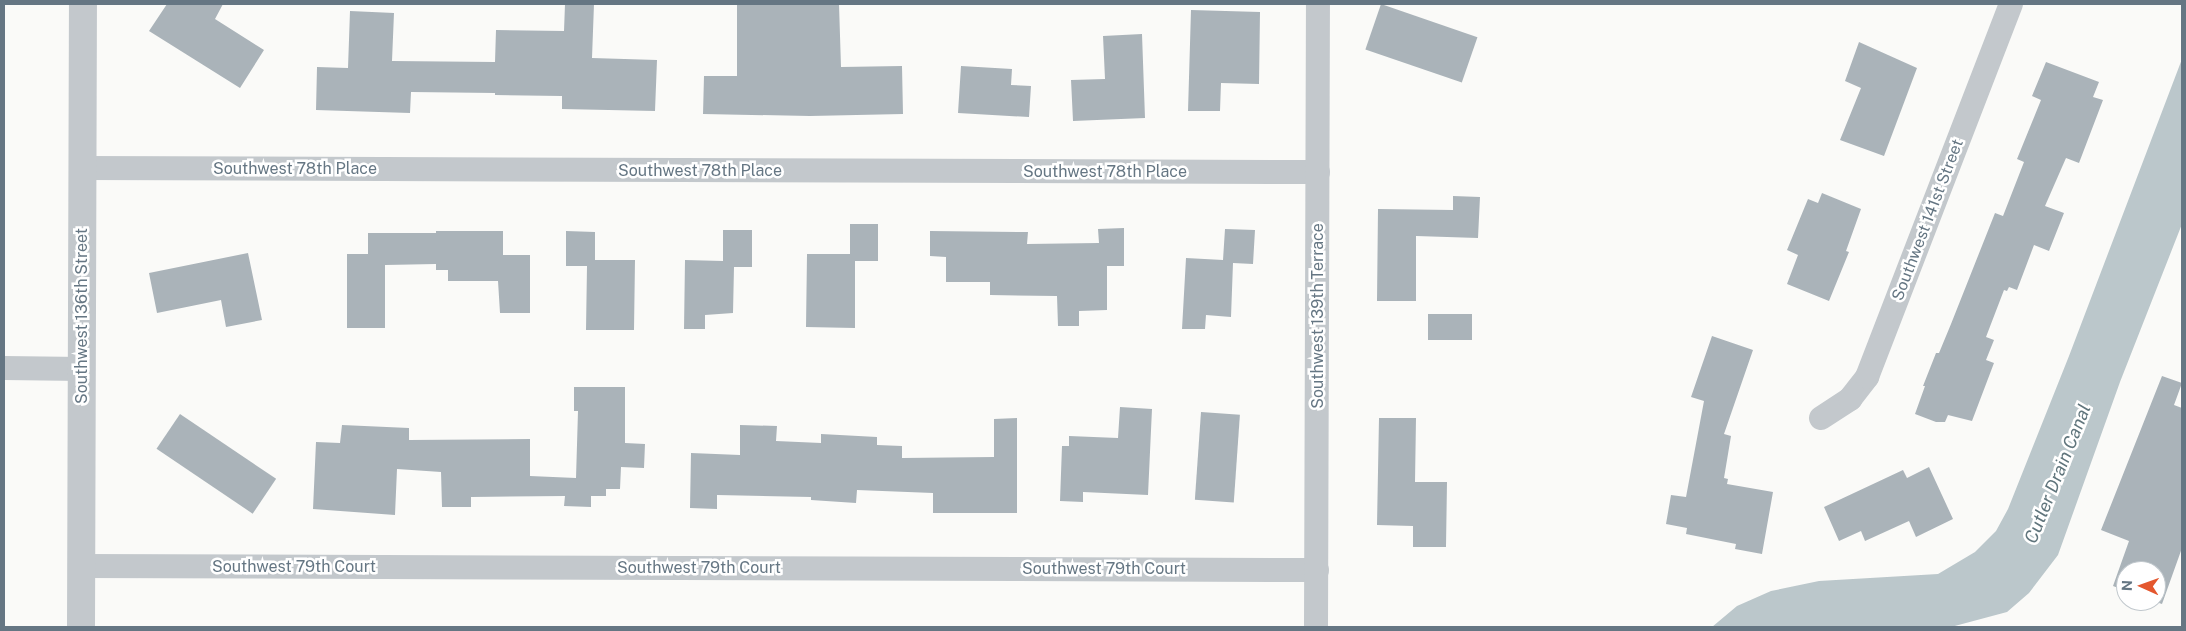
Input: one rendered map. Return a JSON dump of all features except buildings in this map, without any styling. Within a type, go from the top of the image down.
[{"type":"street","name":"Southwest 136th Street","points":[[81,627],[83,4]]},
{"type":"street","name":"Southwest 139th Terrace","points":[[1316,627],[1318,4]]},
{"type":"street","name":"Southwest 141st Street","points":[[1821,418],[1850,399],[1867,377],[2011,4]]},
{"type":"street","name":"Southwest 78th Place","points":[[83,168],[1318,172]]},
{"type":"street","points":[[4,368],[82,370]]},
{"type":"street","name":"Southwest 79th Court","points":[[81,566],[1317,570]]},
{"type":"water","name":"Cutler Drain Canal","points":[[2182,59],[2182,224],[2120,382],[2058,555],[2029,593],[2007,612],[1951,627],[1712,627],[1737,606],[1771,591],[1819,581],[1938,574],[1975,552],[1996,531],[2008,509],[2069,356]]}]
